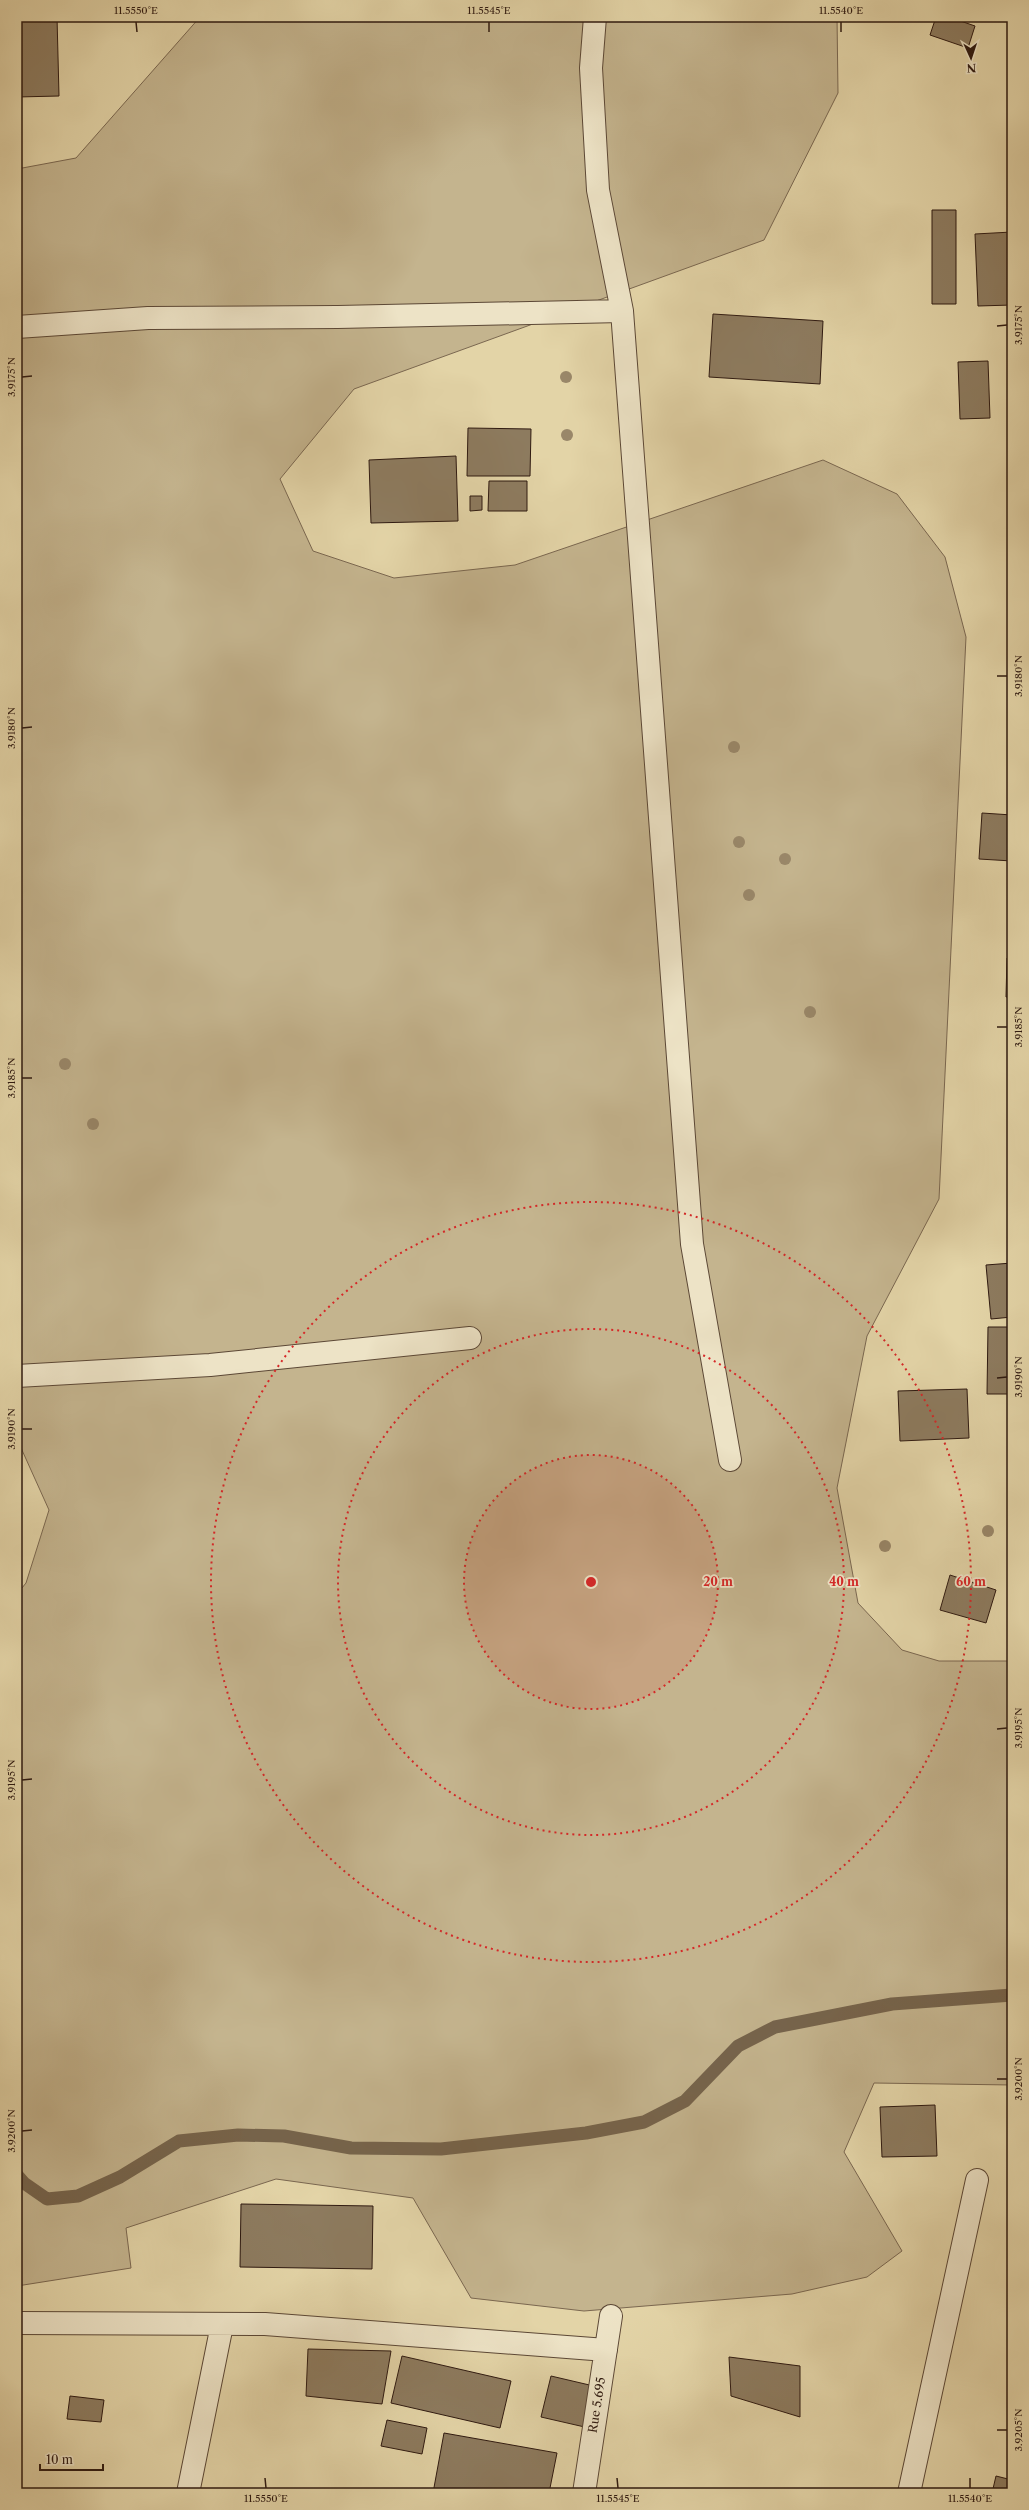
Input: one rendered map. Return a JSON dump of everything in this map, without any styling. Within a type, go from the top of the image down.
[{"type":"street","points":[[595,17],[591,68],[598,190],[622,311],[692,1244],[730,1460]]},
{"type":"street","points":[[17,327],[148,318],[338,317],[622,311]]},
{"type":"street","points":[[17,1376],[210,1365],[470,1338]]},
{"type":"street","points":[[909,2493],[976,2180]]},
{"type":"street","name":"Rue 5.695","points":[[584,2493],[611,2316]]},
{"type":"street","points":[[17,2323],[265,2324],[606,2350]]},
{"type":"street","points":[[188,2493],[222,2325]]},
{"type":"shaded area","points":[[200,17],[837,17],[838,93],[764,240],[354,389],[280,479],[313,551],[394,578],[515,565],[823,460],[897,494],[945,557],[966,637],[939,1199],[867,1336],[837,1488],[858,1603],[902,1650],[939,1661],[1012,1661],[1012,2085],[874,2083],[844,2152],[902,2251],[867,2277],[792,2294],[584,2311],[471,2298],[413,2198],[276,2179],[126,2228],[131,2268],[17,2286],[17,1594],[26,1583],[49,1510],[17,1439],[17,169],[76,158]]},
{"type":"building","points":[[17,17],[57,17],[59,96],[17,97]]},
{"type":"building","points":[[936,17],[949,17],[975,26],[968,48],[930,35]]},
{"type":"building","points":[[932,210],[956,210],[956,304],[932,304]]},
{"type":"building","points":[[1012,232],[1012,305],[978,306],[975,234]]},
{"type":"building","points":[[713,314],[823,321],[820,384],[709,377]]},
{"type":"building","points":[[988,361],[990,418],[960,419],[958,362]]},
{"type":"building","points":[[468,428],[531,429],[530,476],[467,476]]},
{"type":"building","points":[[456,456],[458,521],[371,523],[369,460]]},
{"type":"building","points":[[489,481],[527,481],[527,511],[488,511]]},
{"type":"building","points":[[470,496],[482,496],[482,510],[470,511]]},
{"type":"building","points":[[982,813],[1012,815],[1012,861],[979,859]]},
{"type":"building","points":[[1007,958],[1012,958],[1012,997],[1006,997]]},
{"type":"building","points":[[1012,1263],[1012,1317],[991,1319],[986,1265]]},
{"type":"building","points":[[988,1327],[1012,1327],[1012,1394],[987,1394]]},
{"type":"building","points":[[967,1389],[969,1438],[900,1441],[898,1391]]},
{"type":"building","points":[[950,1575],[996,1590],[986,1623],[940,1610]]},
{"type":"building","points":[[935,2105],[937,2156],[882,2157],[880,2107]]},
{"type":"building","points":[[241,2204],[373,2206],[372,2269],[240,2267]]},
{"type":"building","points":[[308,2349],[391,2351],[382,2404],[306,2396]]},
{"type":"building","points":[[402,2356],[511,2381],[500,2428],[391,2403]]},
{"type":"building","points":[[729,2357],[800,2366],[800,2417],[731,2396]]},
{"type":"building","points":[[551,2376],[598,2387],[589,2428],[541,2417]]},
{"type":"building","points":[[70,2396],[104,2400],[101,2422],[67,2419]]},
{"type":"building","points":[[387,2420],[427,2428],[422,2454],[381,2446]]},
{"type":"building","points":[[444,2433],[557,2453],[549,2493],[433,2493]]},
{"type":"building","points":[[17,2467],[21,2469],[17,2484]]},
{"type":"building","points":[[996,2476],[1012,2480],[1012,2493],[992,2493]]},
{"type":"waterway","points":[[17,2175],[24,2183],[47,2199],[78,2196],[120,2177],[179,2141],[238,2135],[284,2136],[351,2148],[441,2149],[586,2133],[644,2122],[685,2101],[738,2046],[775,2027],[892,2004],[1012,1995]]}]
